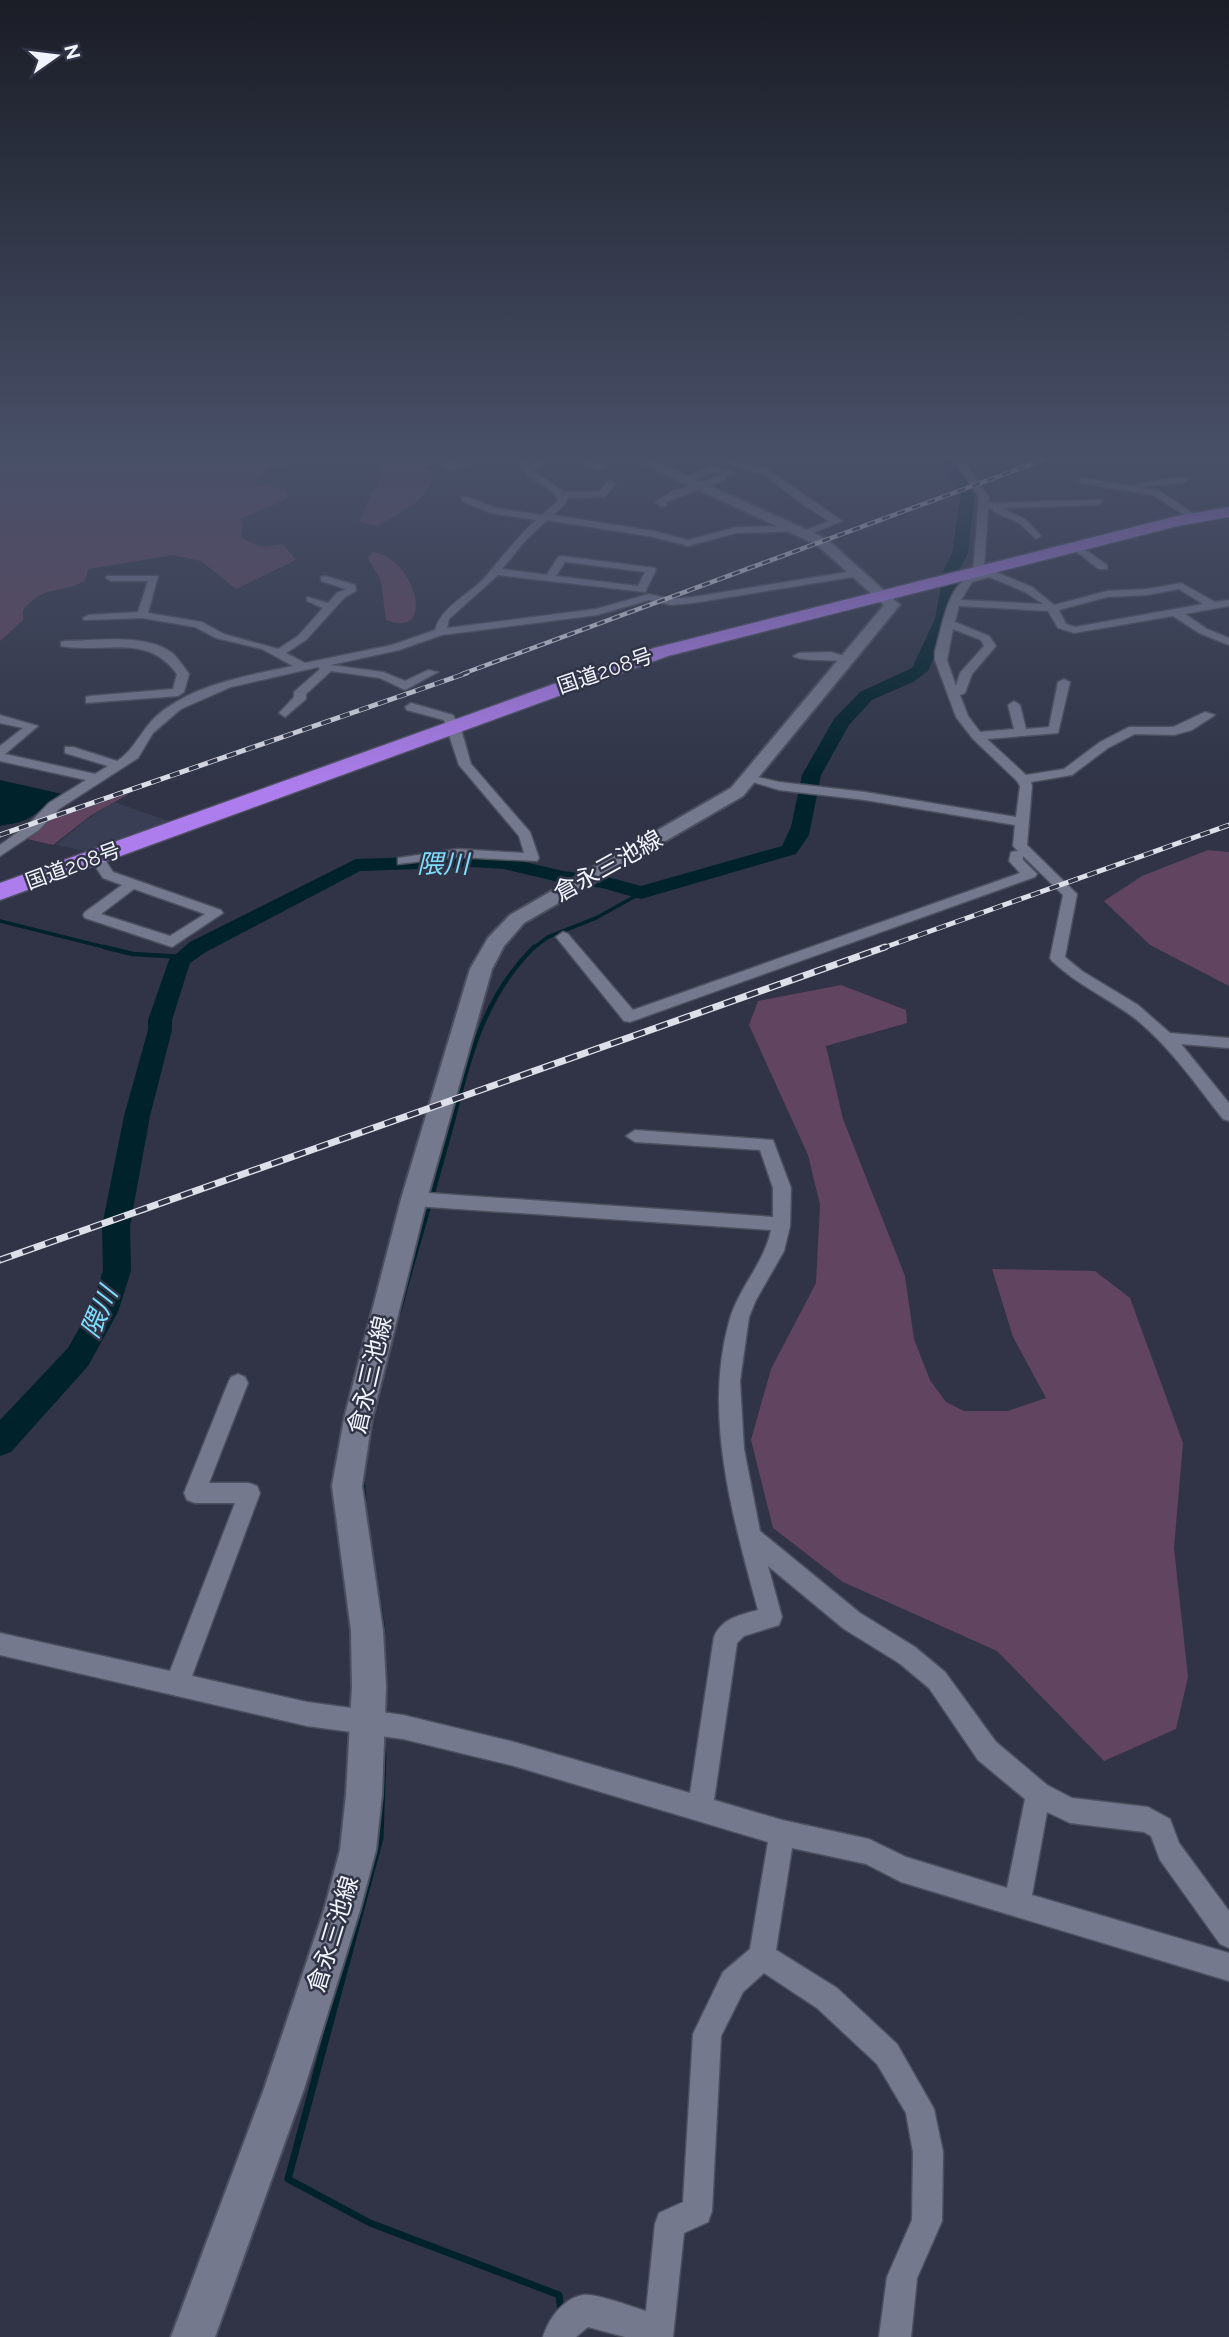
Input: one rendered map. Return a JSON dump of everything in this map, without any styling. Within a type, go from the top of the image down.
[{"type":"highway","name":"国道208号","points":[[0,892],[661,652],[993,569]]},
{"type":"main road","points":[[855,569],[882,596]]},
{"type":"main road","name":"倉永三池線","points":[[193,2337],[284,2089],[342,1909],[358,1850],[368,1722],[367,1630],[347,1486],[358,1419],[414,1199],[481,969],[495,943],[517,919],[720,803],[749,779],[892,604],[882,596]]},
{"type":"street","points":[[550,578],[556,569]]},
{"type":"street","points":[[440,632],[444,618],[489,579],[494,571],[640,590],[651,570],[643,569]]},
{"type":"street","points":[[1229,603],[1080,630],[1062,626],[1051,602],[1025,587],[982,572],[968,580],[958,593],[941,660],[962,717],[977,736],[1023,779],[1026,786],[1020,846],[1070,894],[1057,958],[1066,968],[1114,995],[1168,1038],[1229,1115]]},
{"type":"street","points":[[0,852],[34,827],[54,806],[134,755],[148,731],[162,717],[200,696],[254,677],[395,648],[440,632],[597,612],[649,597],[671,602],[694,600],[859,573]]},
{"type":"street","points":[[111,578],[154,578],[142,615]]},
{"type":"street","points":[[279,653],[302,638],[351,587],[325,579]]},
{"type":"street","points":[[955,603],[1054,608],[1107,594],[1147,592],[1181,586],[1213,606]]},
{"type":"street","points":[[311,599],[329,607]]},
{"type":"street","points":[[1176,613],[1203,631],[1229,642]]},
{"type":"street","points":[[88,618],[142,615],[198,624],[220,636],[266,647],[308,665],[383,675],[405,686],[432,671]]},
{"type":"street","points":[[948,624],[985,638],[990,646],[966,673],[961,691],[954,691]]},
{"type":"street","points":[[479,627],[484,634],[499,636]]},
{"type":"street","points":[[65,644],[141,647],[166,654],[183,674],[178,692]]},
{"type":"street","points":[[799,656],[848,659]]},
{"type":"street","points":[[285,712],[302,696],[298,695],[328,668]]},
{"type":"street","points":[[977,736],[1054,730],[1064,682]]},
{"type":"street","points":[[90,700],[178,692],[200,696]]},
{"type":"street","points":[[1014,705],[1021,733]]},
{"type":"street","points":[[403,860],[458,853],[532,858],[525,835],[465,765],[459,753],[454,725],[449,718],[411,707]]},
{"type":"street","points":[[1023,779],[1068,772],[1104,746],[1133,730],[1174,731],[1188,727],[1209,715]]},
{"type":"street","points":[[0,719],[32,726],[0,754]]},
{"type":"street","points":[[69,750],[118,765]]},
{"type":"street","points":[[0,754],[98,779]]},
{"type":"street","points":[[749,779],[779,786],[814,788],[1023,822]]},
{"type":"street","points":[[563,937],[630,1017],[1030,874],[1016,861],[1016,852],[1023,849]]},
{"type":"street","points":[[96,857],[108,875],[216,913],[172,942],[90,915],[132,884]]},
{"type":"street","points":[[1168,1038],[1229,1043]]},
{"type":"street","points":[[635,1136],[767,1144],[783,1194],[773,1256],[741,1311],[733,1350],[729,1413],[752,1538],[771,1617],[737,1627],[726,1637],[701,1809]]},
{"type":"street","points":[[414,1199],[780,1224]]},
{"type":"street","points":[[177,1685],[249,1493],[195,1493],[238,1383]]},
{"type":"street","points":[[752,1538],[852,1621],[907,1655],[937,1680],[987,1751],[1038,1794],[1069,1810],[1148,1819],[1161,1828],[1170,1851],[1229,1935]]},
{"type":"street","points":[[0,1644],[307,1714],[403,1727],[514,1754],[782,1833],[869,1852],[901,1869],[1229,1967]]},
{"type":"street","points":[[1017,1904],[1038,1794]]},
{"type":"street","points":[[559,2337],[561,2329],[584,2310],[660,2331],[670,2224],[697,2211],[707,2034],[733,1982],[762,1955],[782,1833]]},
{"type":"street","points":[[762,1955],[827,1998],[887,2054],[920,2109],[928,2152],[927,2221],[902,2277],[895,2337]]},
{"type":"shaded area","points":[[0,569],[88,569],[85,581],[38,596],[23,610],[23,620],[0,641]]},
{"type":"shaded area","points":[[211,569],[277,569],[236,589]]},
{"type":"shaded area","points":[[374,569],[401,569],[415,595],[416,609],[412,619],[402,623],[386,620],[381,581]]},
{"type":"shaded area","points":[[0,780],[62,794],[26,820],[0,826]]},
{"type":"shaded area","points":[[130,793],[90,816],[53,845],[23,838],[48,821]]},
{"type":"shaded area","points":[[114,802],[172,822],[90,852],[56,845],[86,820]]},
{"type":"shaded area","points":[[1208,850],[1229,852],[1229,986],[1150,945],[1104,901],[1142,876]]},
{"type":"shaded area","points":[[841,985],[906,1010],[907,1023],[826,1046],[843,1119],[905,1276],[914,1339],[930,1380],[946,1402],[964,1411],[1008,1411],[1046,1398],[1013,1337],[992,1269],[1095,1271],[1130,1298],[1183,1443],[1174,1548],[1188,1677],[1176,1729],[1104,1761],[997,1651],[843,1582],[773,1528],[751,1440],[771,1369],[816,1283],[820,1205],[808,1155],[749,1025],[758,1001]]},
{"type":"waterway","name":"隈川","points":[[0,1442],[78,1357],[104,1312],[117,1271],[116,1226],[137,1116],[160,1030],[160,1020],[180,960],[198,947],[356,865],[474,861],[504,863],[563,877],[604,882],[641,893],[789,850],[799,835],[812,775],[824,750],[849,711],[866,696],[919,671],[943,619],[952,569]]},
{"type":"waterway","points":[[533,948],[548,937],[596,918],[641,893]]},
{"type":"waterway","points":[[0,921],[104,947]]},
{"type":"waterway","points":[[104,947],[133,954],[184,957]]},
{"type":"waterway","points":[[104,947],[112,949]]},
{"type":"waterway","points":[[402,1301],[476,1040],[499,991],[533,948]]},
{"type":"waterway","points":[[399,1312],[402,1300]]},
{"type":"waterway","points":[[362,1477],[364,1500]]},
{"type":"waterway","points":[[380,1609],[383,1632]]},
{"type":"waterway","points":[[383,1753],[380,1838],[288,2179],[370,2223],[559,2295],[561,2312]]},
{"type":"railway","points":[[462,674],[747,569]]},
{"type":"railway","points":[[0,835],[467,673]]},
{"type":"railway","points":[[880,949],[1229,825]]},
{"type":"railway","points":[[0,1260],[885,947]]}]
